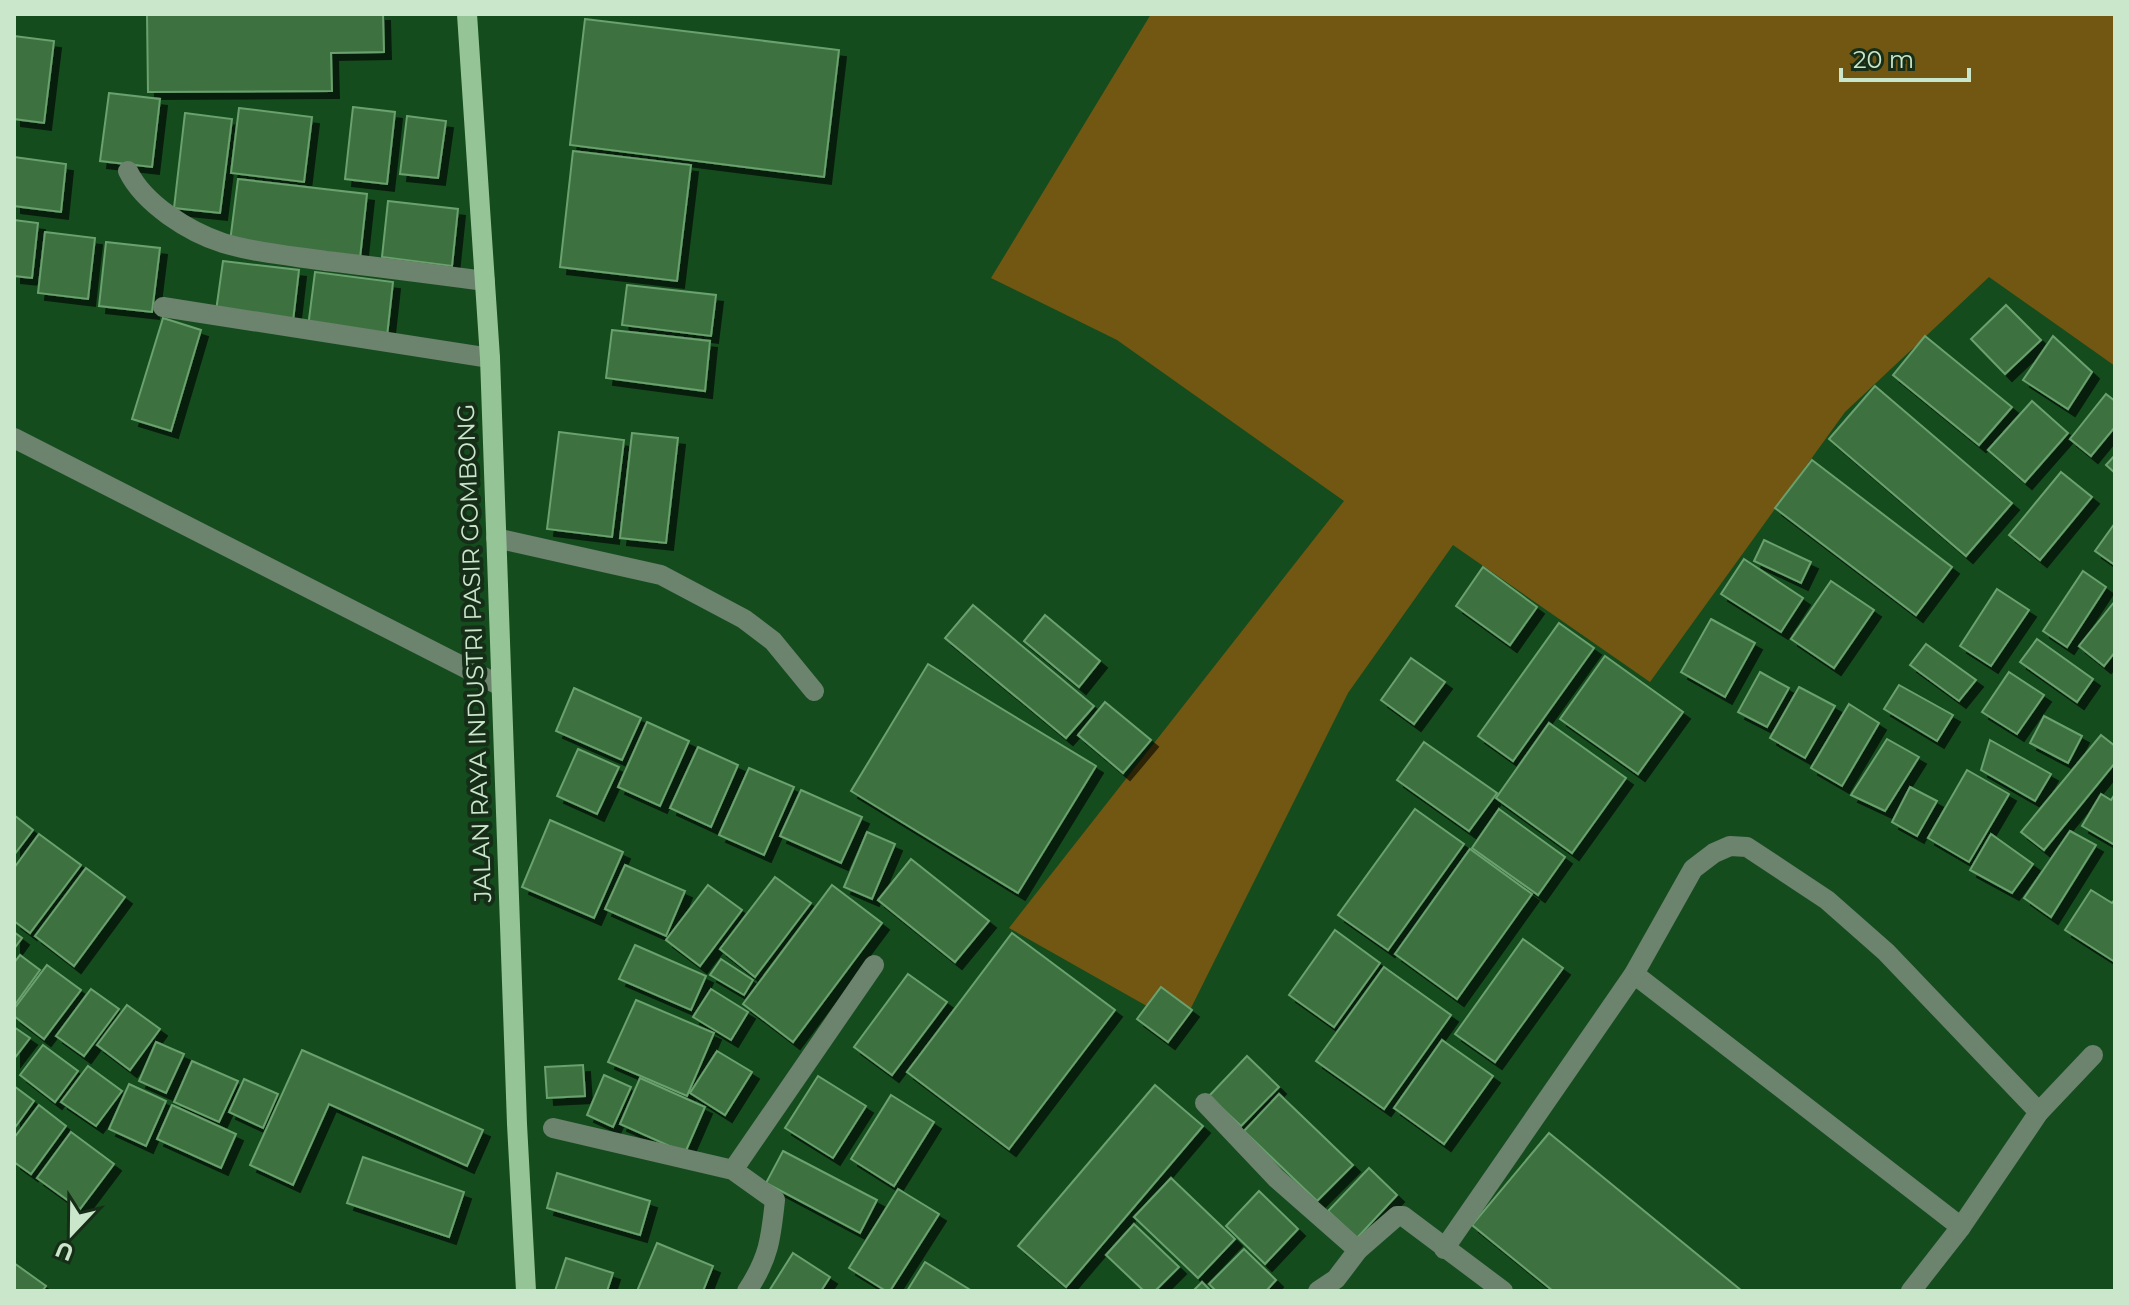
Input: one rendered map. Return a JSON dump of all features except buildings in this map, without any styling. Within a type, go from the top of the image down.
[{"type":"main road","name":"JALAN RAYA INDUSTRI PASIR GOMBONG","points":[[467,14],[490,358],[526,1291]]},
{"type":"street","points":[[128,171],[136,187],[151,201],[189,229],[224,243],[315,259],[485,281]]},
{"type":"street","points":[[163,307],[490,358]]},
{"type":"street","points":[[14,438],[501,686]]},
{"type":"street","points":[[496,538],[661,575],[754,626],[773,641],[814,691]]},
{"type":"street","points":[[1444,1249],[1634,974],[1693,869],[1714,853],[1730,846],[1747,847],[1827,900],[1886,952],[2039,1112]]},
{"type":"street","points":[[733,1170],[874,965]]},
{"type":"street","points":[[1634,974],[1961,1227]]},
{"type":"street","points":[[1911,1291],[1961,1227],[2039,1112],[2093,1055]]},
{"type":"street","points":[[1205,1103],[1276,1178],[1358,1250]]},
{"type":"street","points":[[553,1128],[733,1170],[775,1200],[763,1268],[747,1291]]},
{"type":"street","points":[[1318,1291],[1343,1285],[1358,1250],[1397,1216],[1403,1216],[1503,1291]]},
{"type":"shaded area","points":[[1151,14],[2115,14],[2115,366],[1989,277],[1845,412],[1650,682],[1453,545],[1348,693],[1182,1026],[1009,928],[1344,501],[1117,340],[991,278]]}]
